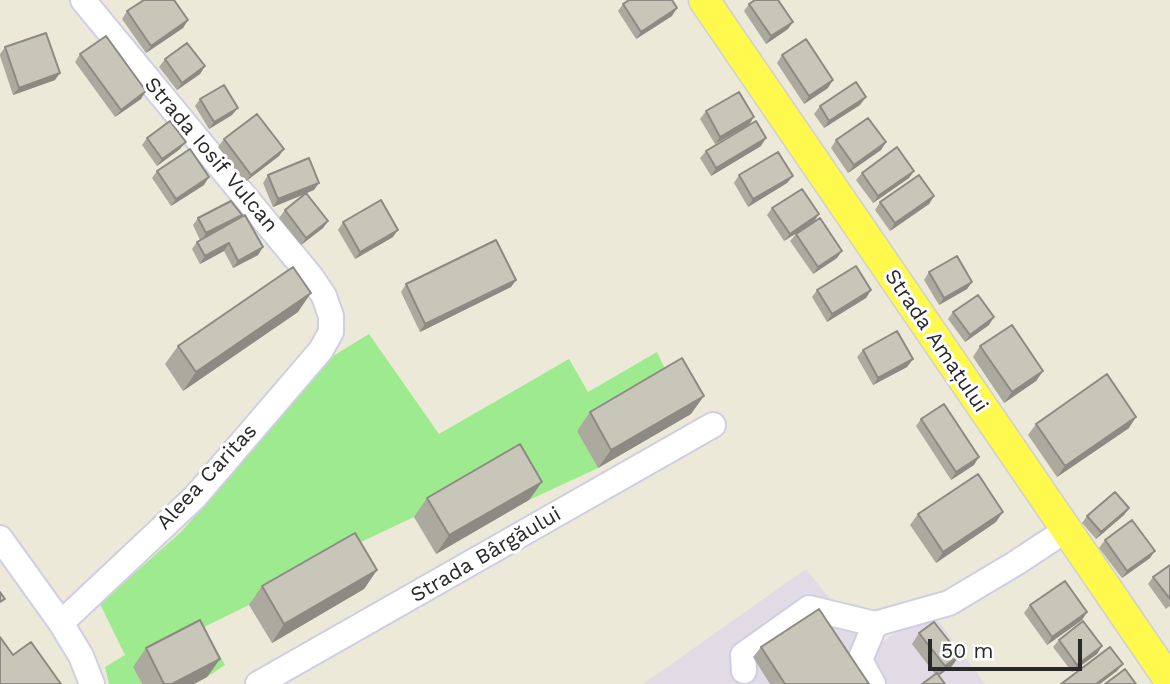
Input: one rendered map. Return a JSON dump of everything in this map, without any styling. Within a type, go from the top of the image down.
[{"type":"main road","name":"Strada Amațului","points":[[704,0],[1170,681]]},
{"type":"street","name":"Strada Iosif Vulcan","points":[[83,0],[312,278],[324,296],[331,316]]},
{"type":"street","name":"Aleea Caritas","points":[[61,623],[195,497],[321,350],[331,332],[331,316]]},
{"type":"street","name":"Strada Bârgăului","points":[[258,684],[713,425]]},
{"type":"street","points":[[741,680],[744,655],[809,608],[875,624],[949,603],[1066,530]]},
{"type":"street","points":[[0,538],[61,623],[81,656],[92,684]]},
{"type":"street","points":[[873,684],[860,660],[875,624]]},
{"type":"shaded area","points":[[806,569],[872,650],[929,608],[985,684],[643,684]]},
{"type":"green space","points":[[369,334],[439,434],[569,359],[588,392],[657,352],[669,377],[577,430],[598,468],[529,500],[414,517],[342,551],[249,605],[204,627],[225,665],[207,677],[187,639],[133,667],[142,684],[109,684],[105,667],[125,655],[100,604],[182,531],[333,356]]},
{"type":"building","points":[[144,0],[174,0],[188,20],[151,46],[127,11]]},
{"type":"building","points":[[629,0],[672,0],[677,8],[641,32],[623,4]]},
{"type":"building","points":[[755,0],[778,0],[793,22],[771,36],[749,4]]},
{"type":"building","points":[[46,33],[60,73],[19,88],[5,47]]},
{"type":"building","points":[[106,36],[146,91],[121,110],[80,54]]},
{"type":"building","points":[[806,39],[833,80],[809,96],[782,55]]},
{"type":"building","points":[[187,43],[205,66],[182,83],[165,59]]},
{"type":"building","points":[[856,82],[866,97],[829,121],[820,106]]},
{"type":"building","points":[[224,85],[238,108],[214,122],[200,99]]},
{"type":"building","points":[[739,92],[754,117],[720,137],[706,111]]},
{"type":"building","points":[[257,114],[284,149],[251,175],[224,139]]},
{"type":"building","points":[[868,118],[886,142],[854,165],[836,140]]},
{"type":"building","points":[[170,121],[186,142],[162,159],[147,138]]},
{"type":"building","points":[[756,121],[766,138],[716,168],[706,151]]},
{"type":"building","points":[[897,147],[914,171],[878,196],[862,173]]},
{"type":"building","points":[[190,149],[209,177],[176,199],[157,171]]},
{"type":"building","points":[[778,152],[793,176],[753,199],[739,175]]},
{"type":"building","points":[[309,158],[319,183],[278,199],[268,175]]},
{"type":"building","points":[[919,175],[934,196],[895,223],[880,202]]},
{"type":"building","points":[[802,189],[819,214],[790,234],[772,208]]},
{"type":"building","points":[[306,193],[328,221],[306,238],[285,210]]},
{"type":"building","points":[[381,200],[398,230],[360,252],[343,222]]},
{"type":"building","points":[[231,201],[242,215],[206,233],[198,218]]},
{"type":"building","points":[[245,215],[263,247],[238,261],[229,243],[205,256],[197,242]]},
{"type":"building","points":[[820,218],[842,251],[818,267],[796,234]]},
{"type":"building","points":[[496,240],[516,280],[425,324],[406,284]]},
{"type":"building","points":[[957,256],[972,282],[944,298],[929,272]]},
{"type":"building","points":[[856,266],[871,290],[832,314],[817,290]]},
{"type":"building","points":[[293,267],[311,293],[196,372],[178,346]]},
{"type":"building","points":[[978,295],[994,317],[970,335],[953,312]]},
{"type":"building","points":[[1012,325],[1043,371],[1012,392],[980,346]]},
{"type":"building","points":[[897,331],[913,359],[878,378],[863,350]]},
{"type":"building","points":[[682,358],[704,396],[611,450],[590,412]]},
{"type":"building","points":[[1107,374],[1136,417],[1065,466],[1036,424]]},
{"type":"building","points":[[944,404],[979,457],[956,472],[921,419]]},
{"type":"building","points":[[520,444],[542,482],[449,535],[427,498]]},
{"type":"building","points":[[978,474],[1003,512],[943,552],[918,514]]},
{"type":"building","points":[[1115,492],[1129,508],[1101,532],[1087,516]]},
{"type":"building","points":[[1132,520],[1155,551],[1127,571],[1105,540]]},
{"type":"building","points":[[355,533],[377,570],[284,624],[262,586]]},
{"type":"building","points":[[1170,565],[1170,599],[1153,577]]},
{"type":"building","points":[[1065,581],[1087,612],[1052,637],[1030,605]]},
{"type":"building","points":[[819,609],[869,684],[785,684],[761,647]]},
{"type":"building","points":[[200,620],[220,659],[172,684],[164,684],[146,648]]},
{"type":"building","points":[[1083,621],[1102,646],[1077,665],[1059,640]]},
{"type":"building","points":[[934,622],[960,655],[945,666],[919,633]]},
{"type":"building","points":[[0,637],[13,655],[31,642],[61,684],[0,684]]},
{"type":"building","points":[[1110,647],[1123,664],[1096,684],[1061,684]]},
{"type":"building","points":[[1125,669],[1136,684],[1105,684]]},
{"type":"building","points":[[937,673],[945,684],[922,684]]}]
